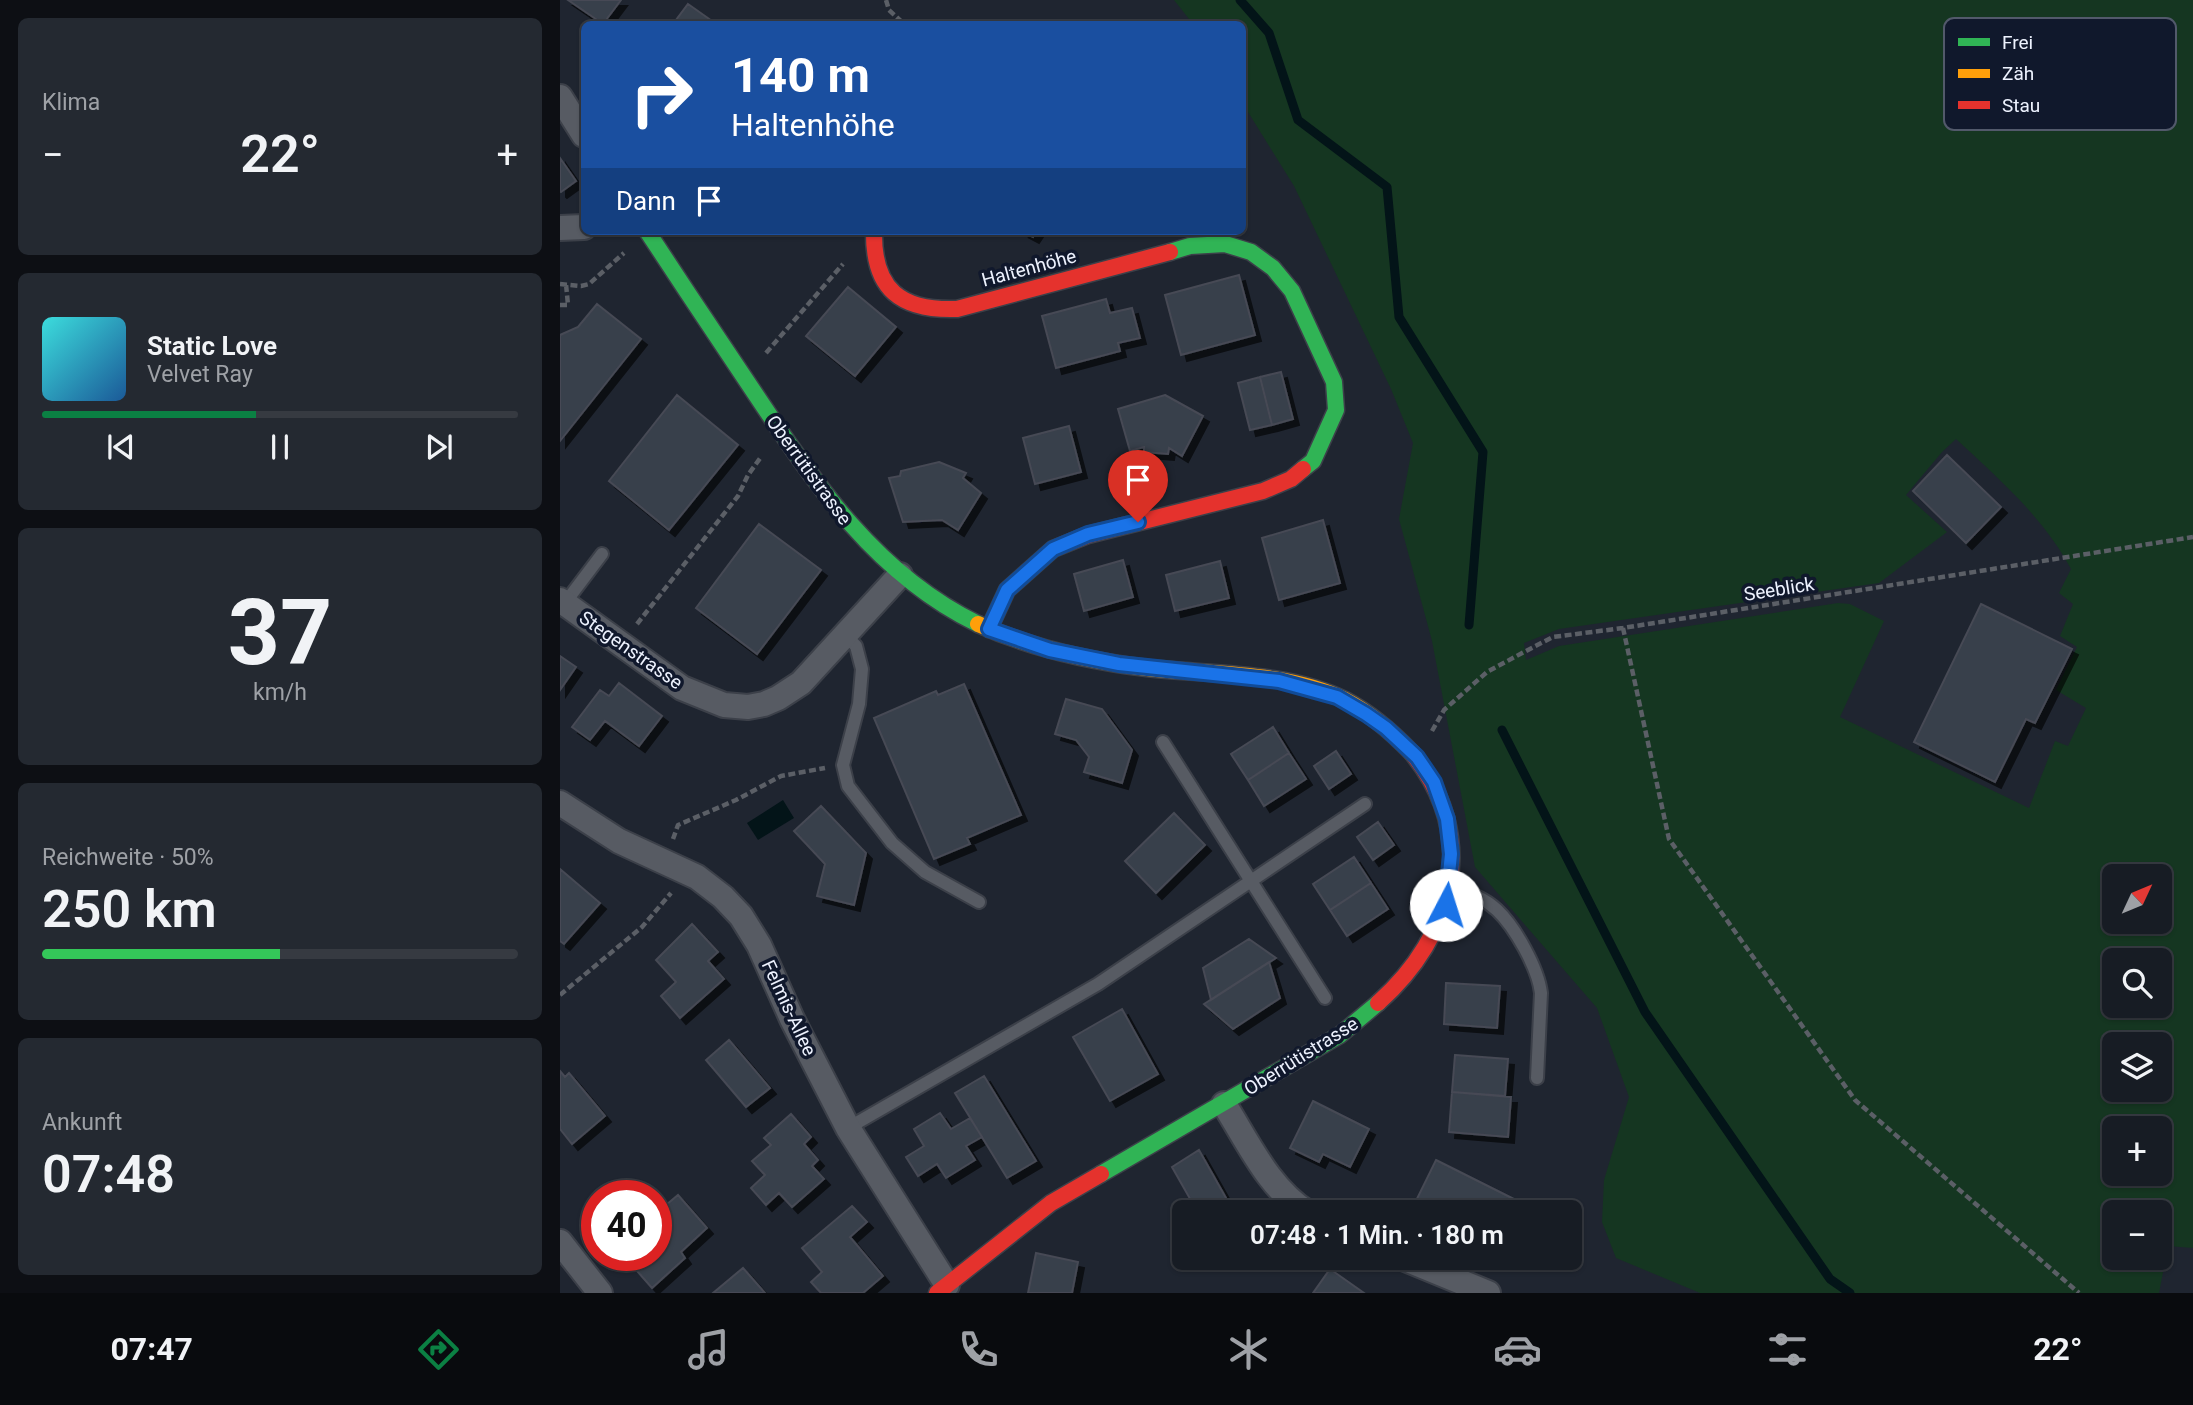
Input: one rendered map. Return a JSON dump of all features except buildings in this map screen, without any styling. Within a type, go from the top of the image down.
[{"type":"street","points":[[560,97],[581,130]]},
{"type":"street","points":[[560,228],[581,227]]},
{"type":"street","name":"Oberrütistrasse","points":[[650,235],[824,495],[858,536],[901,575],[940,604],[989,629],[1050,650],[1119,664],[1279,681],[1337,697],[1386,728],[1417,757],[1434,782],[1447,819],[1451,854],[1446,905],[1429,946],[1405,978],[1374,1008],[1340,1035],[1051,1203],[942,1289]]},
{"type":"street","name":"Haltenhöhe","points":[[874,235],[873,254],[879,276],[893,294],[925,309],[957,309],[1190,246],[1225,244],[1251,252],[1273,268],[1292,291],[1334,382],[1336,410],[1326,436],[1313,461],[1292,479],[1263,491],[1088,534],[1053,549],[1007,590],[989,629]]},
{"type":"street","name":"Stegenstrasse","points":[[562,601],[682,688],[724,705],[748,707],[764,705],[801,683],[901,575]]},
{"type":"street","name":"Felmis-Allee","points":[[560,803],[619,841],[697,877],[723,897],[741,916],[759,945],[792,1019],[848,1128],[942,1289]]},
{"type":"street","points":[[1224,1104],[1270,1178],[1291,1200]]},
{"type":"street","points":[[560,1242],[600,1293]]},
{"type":"street","points":[[1432,1270],[1488,1293]]},
{"type":"lane","points":[[562,601],[602,554]]},
{"type":"lane","points":[[844,634],[856,646],[862,668],[859,704],[843,765],[848,786],[892,843],[926,872],[979,902]]},
{"type":"lane","points":[[1163,741],[1325,998]]},
{"type":"lane","points":[[848,1128],[1098,984],[1364,804]]},
{"type":"lane","points":[[1448,888],[1469,892],[1498,911],[1520,941],[1540,981],[1537,1078]]},
{"type":"path","points":[[886,0],[889,10],[901,21]]},
{"type":"path","points":[[560,306],[568,304],[563,284],[589,284],[627,250]]},
{"type":"path","points":[[768,351],[840,267]]},
{"type":"path","points":[[628,617],[637,624],[738,496],[748,475],[767,450]]},
{"type":"path","name":"Seeblick","points":[[1417,757],[1444,710],[1487,672],[1553,637],[2193,537]]},
{"type":"path","points":[[1623,628],[1669,839],[1854,1100],[2079,1293]]},
{"type":"path","points":[[672,841],[678,825],[736,800],[770,780],[805,771]]},
{"type":"path","points":[[560,995],[642,927],[671,892]]},
{"type":"green space","points":[[1174,0],[2193,0],[2193,1248],[2172,1246],[2172,1200],[2102,1200],[2102,1270],[2163,1270],[2159,1293],[1700,1293],[1616,1258],[1602,1222],[1604,1180],[1629,1097],[1597,1008],[1475,867],[1432,641],[1399,519],[1413,443],[1391,389],[1294,186],[1246,109],[1246,21],[1191,21]],"holes":[[[1956,439],[2004,484],[2048,533],[2071,569],[2059,593],[2073,604],[2060,636],[2077,647],[2056,690],[2086,708],[2068,746],[2055,741],[2029,808],[1840,717],[1884,621],[1850,604],[1838,603],[1559,646],[1526,660],[1524,643],[1559,629],[1879,583],[1947,532],[1906,495]]]},
{"type":"shaded area","points":[[783,800],[794,818],[758,840],[747,823]]},
{"type":"waterway","points":[[1240,0],[1269,33],[1298,120],[1387,187],[1399,317],[1483,452],[1469,625]]},
{"type":"waterway","points":[[1502,730],[1645,1012],[1830,1279],[1850,1293]]},
{"type":"traffic: fast","points":[[650,235],[802,462],[852,525],[879,554],[909,580],[942,604],[978,624]]},
{"type":"traffic: fast","points":[[1170,252],[1190,246],[1225,244],[1251,252],[1273,268],[1292,291],[1334,382],[1336,410],[1313,461],[1303,469]]},
{"type":"traffic: fast","points":[[1101,1174],[1340,1035],[1378,1003]]},
{"type":"traffic: slow","points":[[978,624],[1039,647],[1104,662],[1273,679],[1322,691],[1363,711],[1412,753]]},
{"type":"traffic: jam","points":[[874,235],[879,268],[894,293],[906,301],[937,309],[957,309],[1170,252]]},
{"type":"traffic: jam","points":[[989,629],[1007,590],[1053,549],[1088,535],[1263,491],[1291,479],[1303,469]]},
{"type":"traffic: jam","points":[[1378,1003],[1404,976],[1425,947],[1440,917],[1449,884],[1451,851],[1446,818],[1433,785],[1412,753]]},
{"type":"traffic: jam","points":[[937,1293],[1051,1203],[1101,1174]]},
{"type":"route","points":[[1138,522],[1088,534],[1053,549],[1007,590],[989,629],[1050,650],[1119,664],[1279,681],[1337,697],[1366,714],[1386,728],[1417,757],[1434,782],[1447,819],[1451,854],[1446,905]]}]
